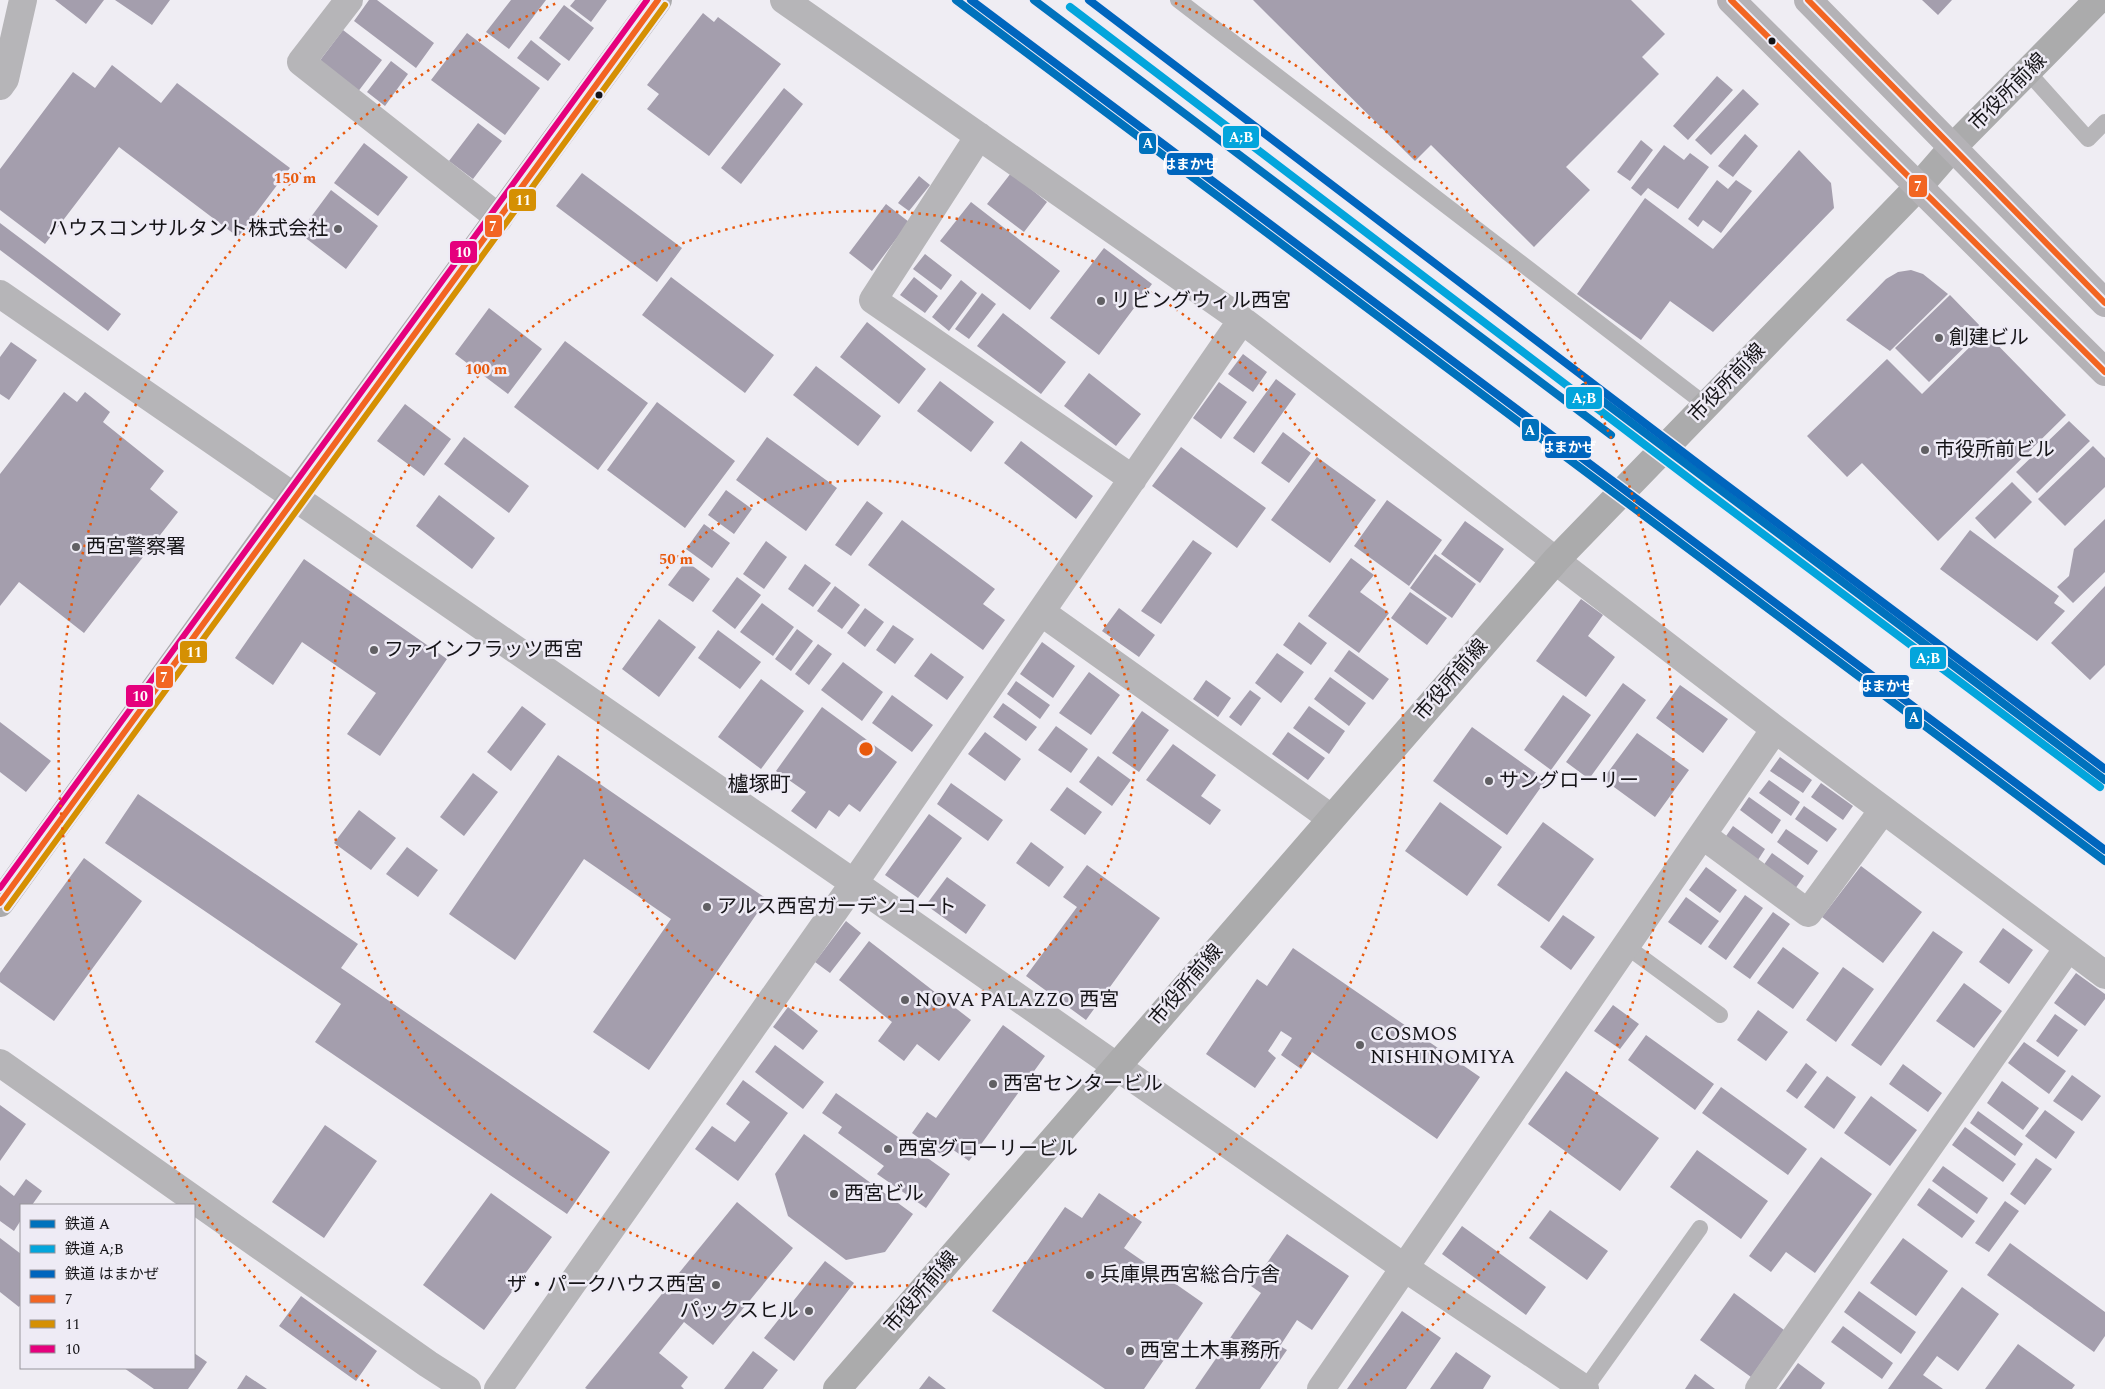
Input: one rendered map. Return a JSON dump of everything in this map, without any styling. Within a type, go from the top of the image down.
[{"type":"highway","points":[[1731,0],[2105,372]]},
{"type":"highway","points":[[1808,0],[2105,303]]},
{"type":"street","points":[[0,86],[5,79],[23,0]]},
{"type":"street","points":[[349,0],[301,62],[498,218]]},
{"type":"street","points":[[0,903],[293,498],[658,0]]},
{"type":"street","points":[[784,0],[1242,320],[1775,729],[2105,975]]},
{"type":"street","name":"市役所前線","points":[[837,1389],[1556,560],[1918,186],[1953,147],[2098,0]]},
{"type":"street","points":[[979,136],[872,300],[1132,479]]},
{"type":"street","points":[[0,294],[293,498],[854,883],[1405,1268],[1585,1389]]},
{"type":"street","points":[[498,1389],[854,883],[1242,320]]},
{"type":"street","points":[[1041,612],[1331,818]]},
{"type":"street","points":[[1321,1389],[1775,729]]},
{"type":"street","points":[[1702,835],[1808,912],[1883,810]]},
{"type":"street","points":[[1759,1389],[2068,948]]},
{"type":"street","points":[[0,1063],[428,1364],[467,1389]]},
{"type":"lane","points":[[1178,0],[1706,405]]},
{"type":"lane","points":[[2028,72],[2088,139],[2105,122]]},
{"type":"lane","points":[[1626,946],[1720,1015]]},
{"type":"lane","points":[[1585,1389],[1700,1228]]},
{"type":"building","points":[[55,0],[104,0],[86,24]]},
{"type":"building","points":[[115,0],[170,0],[152,25]]},
{"type":"building","points":[[369,0],[377,0],[434,43],[416,68],[354,21]]},
{"type":"building","points":[[511,0],[546,0],[509,49],[486,32]]},
{"type":"building","points":[[575,0],[607,0],[591,22],[570,6]]},
{"type":"building","points":[[1253,0],[1631,0],[1665,34],[1642,57],[1659,74],[1566,167],[1590,190],[1534,247],[1431,145],[1415,161]]},
{"type":"building","points":[[1922,0],[1952,0],[1938,15]]},
{"type":"building","points":[[564,5],[594,28],[569,61],[539,38]]},
{"type":"building","points":[[703,13],[714,22],[718,17],[781,64],[709,156],[647,109],[659,94],[647,85]]},
{"type":"building","points":[[343,30],[382,60],[357,93],[318,63]]},
{"type":"building","points":[[467,33],[540,88],[505,135],[431,80]]},
{"type":"building","points":[[531,40],[561,64],[548,81],[517,58]]},
{"type":"building","points":[[391,61],[408,74],[385,106],[367,92]]},
{"type":"building","points":[[112,65],[161,103],[177,83],[290,168],[238,237],[119,147],[45,244],[0,210],[0,169],[73,72],[95,88]]},
{"type":"building","points":[[1717,76],[1733,90],[1688,140],[1673,126]]},
{"type":"building","points":[[784,88],[803,104],[741,184],[721,168]]},
{"type":"building","points":[[1743,89],[1759,104],[1711,155],[1695,140]]},
{"type":"building","points":[[478,123],[502,141],[473,179],[449,161]]},
{"type":"building","points":[[1745,134],[1758,146],[1733,177],[1718,166]]},
{"type":"building","points":[[1641,140],[1653,150],[1630,181],[1617,172]]},
{"type":"building","points":[[364,143],[408,177],[378,216],[334,183]]},
{"type":"building","points":[[1664,145],[1684,160],[1690,153],[1709,167],[1678,209],[1648,188],[1641,196],[1631,188]]},
{"type":"building","points":[[1799,150],[1831,183],[1834,208],[1713,332],[1670,301],[1641,340],[1577,294],[1645,198],[1713,249]]},
{"type":"building","points":[[582,173],[682,248],[657,282],[556,206]]},
{"type":"building","points":[[1011,173],[1047,202],[1024,232],[987,204]]},
{"type":"building","points":[[919,176],[930,185],[909,211],[898,203]]},
{"type":"building","points":[[1717,180],[1728,189],[1736,180],[1752,191],[1721,233],[1703,220],[1698,227],[1688,219]]},
{"type":"building","name":"ハウスコンサルタント株式会社","points":[[331,190],[378,226],[346,269],[299,233]]},
{"type":"building","points":[[971,202],[1060,271],[1030,310],[940,241]]},
{"type":"building","points":[[886,204],[909,222],[872,271],[849,253]]},
{"type":"building","points":[[0,223],[121,314],[108,331],[0,250]]},
{"type":"building","name":"リビングウィル西宮","points":[[1104,248],[1152,284],[1099,355],[1050,318]]},
{"type":"building","points":[[925,254],[952,275],[941,290],[913,269]]},
{"type":"building","points":[[1911,270],[1923,274],[1948,294],[1890,351],[1846,320],[1886,279],[1898,272]]},
{"type":"building","points":[[671,277],[774,355],[745,393],[642,315]]},
{"type":"building","points":[[914,277],[938,296],[925,313],[900,295]]},
{"type":"building","points":[[961,280],[977,293],[949,331],[932,317]]},
{"type":"building","points":[[982,293],[996,304],[969,339],[955,329]]},
{"type":"building","name":"創建ビル","points":[[1950,295],[1983,329],[1929,382],[1895,348]]},
{"type":"building","points":[[489,308],[542,349],[508,394],[455,354]]},
{"type":"building","points":[[1003,313],[1066,362],[1041,394],[977,346]]},
{"type":"building","points":[[867,322],[926,369],[899,404],[840,357]]},
{"type":"building","name":"市役所前ビル","points":[[1985,332],[2066,415],[1938,541],[1862,463],[1847,477],[1807,436],[1887,359],[1922,394]]},
{"type":"building","points":[[565,341],[648,403],[598,470],[514,407]]},
{"type":"building","points":[[11,342],[37,360],[9,400],[0,394],[0,357]]},
{"type":"building","points":[[1243,354],[1267,372],[1253,392],[1228,374]]},
{"type":"building","points":[[816,366],[881,416],[858,446],[793,395]]},
{"type":"building","points":[[1089,373],[1141,414],[1116,446],[1064,406]]},
{"type":"building","points":[[1276,379],[1296,394],[1254,453],[1233,438]]},
{"type":"building","points":[[940,381],[994,422],[971,452],[917,411]]},
{"type":"building","points":[[1219,382],[1247,402],[1221,439],[1193,418]]},
{"type":"building","name":"西宮警察署","points":[[64,392],[77,402],[85,392],[110,412],[103,422],[164,471],[150,489],[178,512],[84,633],[19,582],[0,606],[0,474]]},
{"type":"building","points":[[657,402],[735,461],[685,528],[607,470]]},
{"type":"building","points":[[405,404],[451,439],[424,476],[377,441]]},
{"type":"building","points":[[2069,421],[2090,441],[2037,493],[2016,472]]},
{"type":"building","points":[[1283,432],[1311,453],[1289,483],[1261,463]]},
{"type":"building","points":[[464,437],[529,486],[509,513],[444,464]]},
{"type":"building","points":[[767,437],[837,488],[806,531],[736,480]]},
{"type":"building","points":[[1021,441],[1093,496],[1076,519],[1004,463]]},
{"type":"building","points":[[2093,446],[2105,458],[2105,487],[2065,526],[2038,499]]},
{"type":"building","points":[[1181,447],[1266,508],[1237,548],[1152,486]]},
{"type":"building","points":[[1317,457],[1376,500],[1330,563],[1271,520]]},
{"type":"building","points":[[2012,482],[2032,502],[1995,539],[1975,518]]},
{"type":"building","points":[[726,490],[752,509],[734,534],[708,515]]},
{"type":"building","points":[[439,495],[495,538],[472,569],[416,526]]},
{"type":"building","points":[[1387,500],[1442,540],[1409,586],[1354,546]]},
{"type":"building","points":[[867,501],[883,513],[851,556],[835,545]]},
{"type":"building","points":[[2105,519],[2105,572],[2073,603],[2057,587],[2069,576],[2074,549]]},
{"type":"building","points":[[902,520],[995,589],[983,604],[1005,620],[983,650],[868,565]]},
{"type":"building","points":[[1465,521],[1504,549],[1480,583],[1441,554]]},
{"type":"building","points":[[704,524],[730,543],[712,568],[686,549]]},
{"type":"building","points":[[1970,530],[2059,596],[2054,603],[2065,611],[2037,641],[1940,569]]},
{"type":"building","points":[[1193,540],[1212,553],[1161,624],[1141,611]]},
{"type":"building","points":[[766,541],[787,557],[764,589],[743,574]]},
{"type":"building","points":[[1435,554],[1476,584],[1452,618],[1410,588]]},
{"type":"building","points":[[1351,558],[1374,575],[1360,592],[1389,613],[1359,653],[1308,616]]},
{"type":"building","name":"ファインフラッツ西宮","points":[[304,559],[447,659],[380,756],[347,734],[376,693],[302,642],[273,685],[235,658]]},
{"type":"building","points":[[686,561],[710,579],[693,602],[668,585]]},
{"type":"building","points":[[805,564],[831,583],[813,607],[788,589]]},
{"type":"building","points":[[737,577],[761,595],[735,629],[712,611]]},
{"type":"building","points":[[835,586],[860,605],[842,629],[817,611]]},
{"type":"building","points":[[2105,586],[2105,665],[2090,680],[2051,643]]},
{"type":"building","points":[[1410,592],[1447,618],[1427,645],[1391,618]]},
{"type":"building","points":[[1581,599],[1603,615],[1588,636],[1615,657],[1586,697],[1536,661]]},
{"type":"building","points":[[762,603],[794,627],[773,656],[740,632]]},
{"type":"building","points":[[865,608],[884,622],[865,647],[847,633]]},
{"type":"building","points":[[1119,608],[1155,635],[1139,657],[1102,631]]},
{"type":"building","points":[[659,619],[696,647],[659,697],[622,669]]},
{"type":"building","points":[[1299,622],[1327,643],[1311,665],[1283,645]]},
{"type":"building","points":[[893,625],[914,639],[895,664],[876,650]]},
{"type":"building","points":[[797,629],[813,641],[791,671],[775,659]]},
{"type":"building","points":[[718,630],[761,662],[740,689],[698,658]]},
{"type":"building","points":[[1042,642],[1075,666],[1053,698],[1020,674]]},
{"type":"building","points":[[818,644],[832,654],[809,685],[795,674]]},
{"type":"building","points":[[1349,650],[1389,679],[1373,700],[1334,671]]},
{"type":"building","points":[[931,653],[964,677],[947,700],[914,676]]},
{"type":"building","points":[[1277,653],[1304,672],[1281,703],[1255,683]]},
{"type":"building","points":[[843,662],[883,692],[862,721],[821,690]]},
{"type":"building","points":[[1089,672],[1120,695],[1091,735],[1059,713]]},
{"type":"building","points":[[1330,677],[1366,703],[1349,726],[1314,699]]},
{"type":"building","points":[[761,679],[804,711],[761,769],[718,737]]},
{"type":"building","points":[[1206,680],[1231,698],[1218,717],[1193,699]]},
{"type":"building","points":[[1016,681],[1050,705],[1040,719],[1007,694]]},
{"type":"building","points":[[1623,683],[1646,700],[1589,779],[1566,762]]},
{"type":"building","points":[[1680,685],[1728,719],[1703,753],[1656,718]]},
{"type":"building","points":[[1250,690],[1261,698],[1241,726],[1229,717]]},
{"type":"building","points":[[892,695],[933,725],[912,752],[872,723]]},
{"type":"building","points":[[1563,695],[1591,715],[1551,770],[1524,750]]},
{"type":"building","points":[[1003,703],[1037,727],[1026,741],[993,717]]},
{"type":"building","points":[[522,706],[546,724],[511,771],[487,752]]},
{"type":"building","points":[[1309,706],[1345,731],[1329,754],[1293,728]]},
{"type":"building","points":[[822,707],[897,762],[860,812],[849,804],[839,817],[829,810],[816,829],[791,811],[806,792],[776,771]]},
{"type":"building","points":[[1142,711],[1169,730],[1139,772],[1112,753]]},
{"type":"building","points":[[0,722],[51,761],[26,792],[0,772]]},
{"type":"building","points":[[1056,726],[1088,749],[1071,773],[1038,750]]},
{"type":"building","name":"サングローリー","points":[[1472,727],[1546,780],[1507,835],[1433,781]]},
{"type":"building","points":[[985,732],[1021,759],[1005,781],[968,754]]},
{"type":"building","points":[[1288,732],[1325,758],[1308,780],[1272,754]]},
{"type":"building","points":[[1637,733],[1689,770],[1655,817],[1603,779]]},
{"type":"building","points":[[1173,744],[1216,775],[1201,796],[1221,810],[1210,825],[1146,780]]},
{"type":"building","name":"アルス西宮ガーデンコート","points":[[558,755],[767,899],[649,1070],[593,1032],[671,919],[584,859],[515,960],[449,914]]},
{"type":"building","points":[[1098,756],[1131,780],[1112,806],[1079,782]]},
{"type":"building","points":[[1780,757],[1812,780],[1803,793],[1770,771]]},
{"type":"building","points":[[473,773],[498,792],[464,836],[440,817]]},
{"type":"building","points":[[1769,780],[1800,802],[1791,816],[1759,793]]},
{"type":"building","points":[[951,783],[1003,820],[988,841],[937,804]]},
{"type":"building","points":[[1821,783],[1853,806],[1843,820],[1811,797]]},
{"type":"building","points":[[1067,787],[1102,812],[1085,835],[1050,810]]},
{"type":"building","points":[[138,794],[358,944],[341,968],[610,1152],[567,1214],[315,1042],[341,1004],[105,843]]},
{"type":"building","points":[[1749,797],[1781,820],[1772,834],[1740,810]]},
{"type":"building","points":[[1440,802],[1502,847],[1467,896],[1405,851]]},
{"type":"building","points":[[1804,806],[1837,829],[1827,842],[1795,819]]},
{"type":"building","points":[[359,810],[396,838],[371,870],[334,843]]},
{"type":"building","points":[[929,814],[962,838],[918,898],[885,875]]},
{"type":"building","points":[[1543,822],[1594,859],[1549,922],[1497,885]]},
{"type":"building","points":[[1733,826],[1765,849],[1756,863],[1724,839]]},
{"type":"building","points":[[1786,829],[1818,851],[1808,865],[1777,842]]},
{"type":"building","points":[[1031,842],[1064,867],[1049,887],[1016,863]]},
{"type":"building","points":[[407,847],[438,870],[418,897],[386,874]]},
{"type":"building","points":[[1772,853],[1804,876],[1795,889],[1763,866]]},
{"type":"building","points":[[84,858],[142,901],[54,1021],[0,982],[0,973]]},
{"type":"building","points":[[1087,865],[1160,918],[1086,1020],[1026,976],[1077,907],[1063,897]]},
{"type":"building","points":[[1861,866],[1922,912],[1883,963],[1822,917]]},
{"type":"building","points":[[1706,867],[1737,890],[1720,913],[1689,890]]},
{"type":"building","points":[[947,877],[986,905],[966,934],[926,905]]},
{"type":"building","points":[[1745,895],[1763,908],[1726,960],[1708,947]]},
{"type":"building","points":[[1686,897],[1719,921],[1701,945],[1668,922]]},
{"type":"building","points":[[1773,912],[1790,924],[1750,979],[1733,967]]},
{"type":"building","points":[[1563,915],[1595,937],[1571,970],[1540,947]]},
{"type":"building","points":[[846,921],[861,933],[830,973],[815,962]]},
{"type":"building","points":[[2003,928],[2033,950],[2009,984],[1979,962]]},
{"type":"building","points":[[1933,931],[1963,952],[1881,1066],[1851,1045]]},
{"type":"building","name":"NOVA PALAZZO 西宮","points":[[869,941],[971,1020],[939,1061],[917,1044],[904,1061],[878,1041],[892,1022],[839,980]]},
{"type":"building","points":[[1783,947],[1819,973],[1793,1009],[1757,983]]},
{"type":"building","name":"COSMOS NISHINOMIYA","points":[[1293,948],[1480,1077],[1437,1139],[1312,1052],[1301,1069],[1281,1055],[1292,1038],[1281,1031],[1268,1051],[1276,1058],[1255,1088],[1206,1054],[1257,979],[1267,986]]},
{"type":"building","points":[[1843,967],[1874,989],[1836,1042],[1806,1020]]},
{"type":"building","points":[[2076,973],[2105,994],[2105,999],[2085,1026],[2054,1003]]},
{"type":"building","points":[[1964,983],[2002,1011],[1974,1048],[1936,1021]]},
{"type":"building","points":[[1613,1005],[1639,1024],[1620,1049],[1594,1031]]},
{"type":"building","points":[[788,1007],[818,1031],[803,1050],[773,1027]]},
{"type":"building","points":[[1758,1010],[1788,1032],[1766,1061],[1737,1040]]},
{"type":"building","points":[[2055,1014],[2078,1030],[2058,1057],[2036,1041]]},
{"type":"building","name":"西宮センタービル","points":[[1003,1025],[1045,1056],[969,1161],[952,1149],[946,1158],[912,1133],[927,1112],[936,1118]]},
{"type":"building","points":[[1646,1035],[1714,1084],[1695,1110],[1628,1060]]},
{"type":"building","points":[[2024,1042],[2066,1071],[2049,1094],[2008,1063]]},
{"type":"building","points":[[775,1045],[824,1082],[803,1109],[755,1072]]},
{"type":"building","points":[[1806,1063],[1817,1072],[1797,1099],[1786,1091]]},
{"type":"building","points":[[1903,1064],[1942,1093],[1928,1112],[1889,1084]]},
{"type":"building","points":[[1566,1071],[1659,1138],[1620,1191],[1528,1124]]},
{"type":"building","points":[[2072,1075],[2101,1096],[2082,1121],[2053,1101]]},
{"type":"building","points":[[1827,1076],[1856,1097],[1834,1129],[1804,1107]]},
{"type":"building","points":[[743,1080],[788,1113],[738,1181],[695,1149],[712,1126],[735,1142],[750,1122],[726,1104]]},
{"type":"building","points":[[2002,1081],[2039,1108],[2023,1130],[1987,1103]]},
{"type":"building","points":[[1721,1087],[1807,1149],[1788,1175],[1702,1113]]},
{"type":"building","name":"西宮グローリービル","points":[[836,1093],[950,1174],[926,1208],[877,1174],[884,1166],[838,1133],[842,1127],[822,1113]]},
{"type":"building","points":[[1871,1096],[1917,1130],[1890,1166],[1844,1133]]},
{"type":"building","points":[[0,1105],[26,1124],[0,1161]]},
{"type":"building","points":[[2045,1110],[2075,1132],[2056,1159],[2025,1136]]},
{"type":"building","points":[[1978,1111],[2023,1144],[2015,1156],[1970,1123]]},
{"type":"building","points":[[325,1125],[377,1161],[324,1238],[272,1202]]},
{"type":"building","points":[[1965,1127],[2016,1164],[2003,1182],[1952,1145]]},
{"type":"building","name":"西宮ビル","points":[[804,1134],[913,1214],[885,1252],[846,1260],[788,1216],[775,1174]]},
{"type":"building","points":[[1697,1150],[1768,1201],[1741,1239],[1670,1187]]},
{"type":"building","points":[[1821,1157],[1872,1194],[1815,1273],[1786,1252],[1771,1272],[1749,1256]]},
{"type":"building","points":[[2036,1158],[2052,1169],[2025,1205],[2010,1194]]},
{"type":"building","points":[[1943,1166],[1988,1198],[1977,1214],[1932,1181]]},
{"type":"building","points":[[26,1179],[42,1191],[33,1204],[20,1204],[20,1222],[14,1231],[0,1221],[0,1185],[14,1196]]},
{"type":"building","points":[[1929,1188],[1975,1221],[1962,1238],[1917,1205]]},
{"type":"building","points":[[491,1193],[552,1237],[484,1330],[423,1285]]},
{"type":"building","name":"兵庫県西宮総合庁舎","points":[[1099,1193],[1142,1222],[1124,1248],[1203,1303],[1144,1389],[1105,1389],[992,1311],[1065,1207],[1082,1218]]},
{"type":"building","points":[[2005,1201],[2019,1211],[1989,1252],[1975,1243]]},
{"type":"building","name":"ザ・パークハウス西宮","points":[[737,1202],[793,1248],[713,1345],[684,1322],[659,1353],[688,1377],[681,1386],[684,1389],[585,1388]]},
{"type":"building","points":[[1550,1210],[1608,1251],[1587,1280],[1529,1238]]},
{"type":"building","points":[[1462,1226],[1546,1287],[1526,1315],[1442,1254]]},
{"type":"building","points":[[1287,1234],[1349,1276],[1312,1330],[1297,1320],[1280,1346],[1287,1350],[1260,1389],[1195,1389],[1261,1293],[1251,1286]]},
{"type":"building","points":[[0,1238],[20,1253],[19,1307],[0,1292]]},
{"type":"building","points":[[1903,1238],[1948,1271],[1916,1316],[1870,1283]]},
{"type":"building","points":[[2010,1243],[2105,1312],[2105,1336],[2094,1352],[1987,1275]]},
{"type":"building","name":"パックスヒル","points":[[825,1261],[854,1283],[794,1361],[764,1338]]},
{"type":"building","points":[[1962,1287],[1999,1314],[1958,1371],[1937,1356],[1923,1375],[1943,1389],[1888,1389]]},
{"type":"building","points":[[1859,1291],[1916,1332],[1901,1354],[1844,1312]]},
{"type":"building","points":[[1734,1293],[1784,1330],[1751,1377],[1700,1340]]},
{"type":"building","points":[[301,1296],[377,1351],[356,1381],[279,1326]]},
{"type":"building","points":[[1402,1311],[1441,1338],[1406,1389],[1347,1389]]},
{"type":"building","points":[[1843,1326],[1893,1363],[1882,1379],[1831,1342]]},
{"type":"building","points":[[2018,1344],[2075,1385],[2072,1389],[1985,1389]]},
{"type":"building","points":[[753,1351],[778,1370],[763,1389],[724,1389]]},
{"type":"building","points":[[1456,1352],[1491,1376],[1483,1389],[1430,1389]]},
{"type":"building","points":[[195,1354],[207,1362],[188,1389],[154,1389],[125,1369],[195,1369]]},
{"type":"building","points":[[1798,1363],[1825,1383],[1821,1389],[1779,1389]]},
{"type":"building","points":[[1695,1374],[1715,1389],[1685,1389]]},
{"type":"building","points":[[246,1375],[267,1389],[237,1389]]},
{"type":"building","points":[[929,1376],[946,1389],[919,1389]]},
{"type":"rail line","name":"A","points":[[956,0],[2105,861]]},
{"type":"rail line","name":"はまかぜ","points":[[971,0],[2105,850]]},
{"type":"rail line","name":"A","points":[[1034,0],[1611,435]]},
{"type":"rail line","name":"はまかぜ","points":[[1089,0],[1709,472],[2105,769]]},
{"type":"rail line","name":"A;B","points":[[1070,7],[1699,486],[2100,787]]},
{"type":"rail line","name":"A","points":[[1584,387],[2105,780]]},
{"type":"transit line","name":"10","points":[[0,888],[647,0]]},
{"type":"transit line","name":"7","points":[[0,903],[658,0]]},
{"type":"transit line","name":"7","points":[[1731,0],[2105,372]]},
{"type":"transit line","name":"7","points":[[1808,0],[2105,303]]},
{"type":"transit line","name":"11","points":[[7,908],[665,5]]},
{"type":"place","name":"ハウスコンサルタント株式会社","points":[[338,229]]},
{"type":"place","name":"リビングウィル西宮","points":[[1101,301]]},
{"type":"place","name":"創建ビル","points":[[1939,338]]},
{"type":"place","name":"市役所前ビル","points":[[1925,450]]},
{"type":"place","name":"西宮警察署","points":[[76,547]]},
{"type":"place","name":"ファインフラッツ西宮","points":[[374,650]]},
{"type":"place","name":"サングローリー","points":[[1489,781]]},
{"type":"place","name":"アルス西宮ガーデンコート","points":[[707,907]]},
{"type":"place","name":"NOVA PALAZZO 西宮","points":[[905,1000]]},
{"type":"place","name":"COSMOS NISHINOMIYA","points":[[1360,1045]]},
{"type":"place","name":"西宮センタービル","points":[[993,1084]]},
{"type":"place","name":"西宮グローリービル","points":[[888,1149]]},
{"type":"place","name":"西宮ビル","points":[[834,1194]]},
{"type":"place","name":"兵庫県西宮総合庁舎","points":[[1090,1275]]},
{"type":"place","name":"ザ・パークハウス西宮","points":[[716,1285]]},
{"type":"place","name":"パックスヒル","points":[[809,1311]]},
{"type":"place","name":"西宮土木事務所","points":[[1130,1351]]},
{"type":"district","name":"櫨塚町","points":[[759,785]]}]
